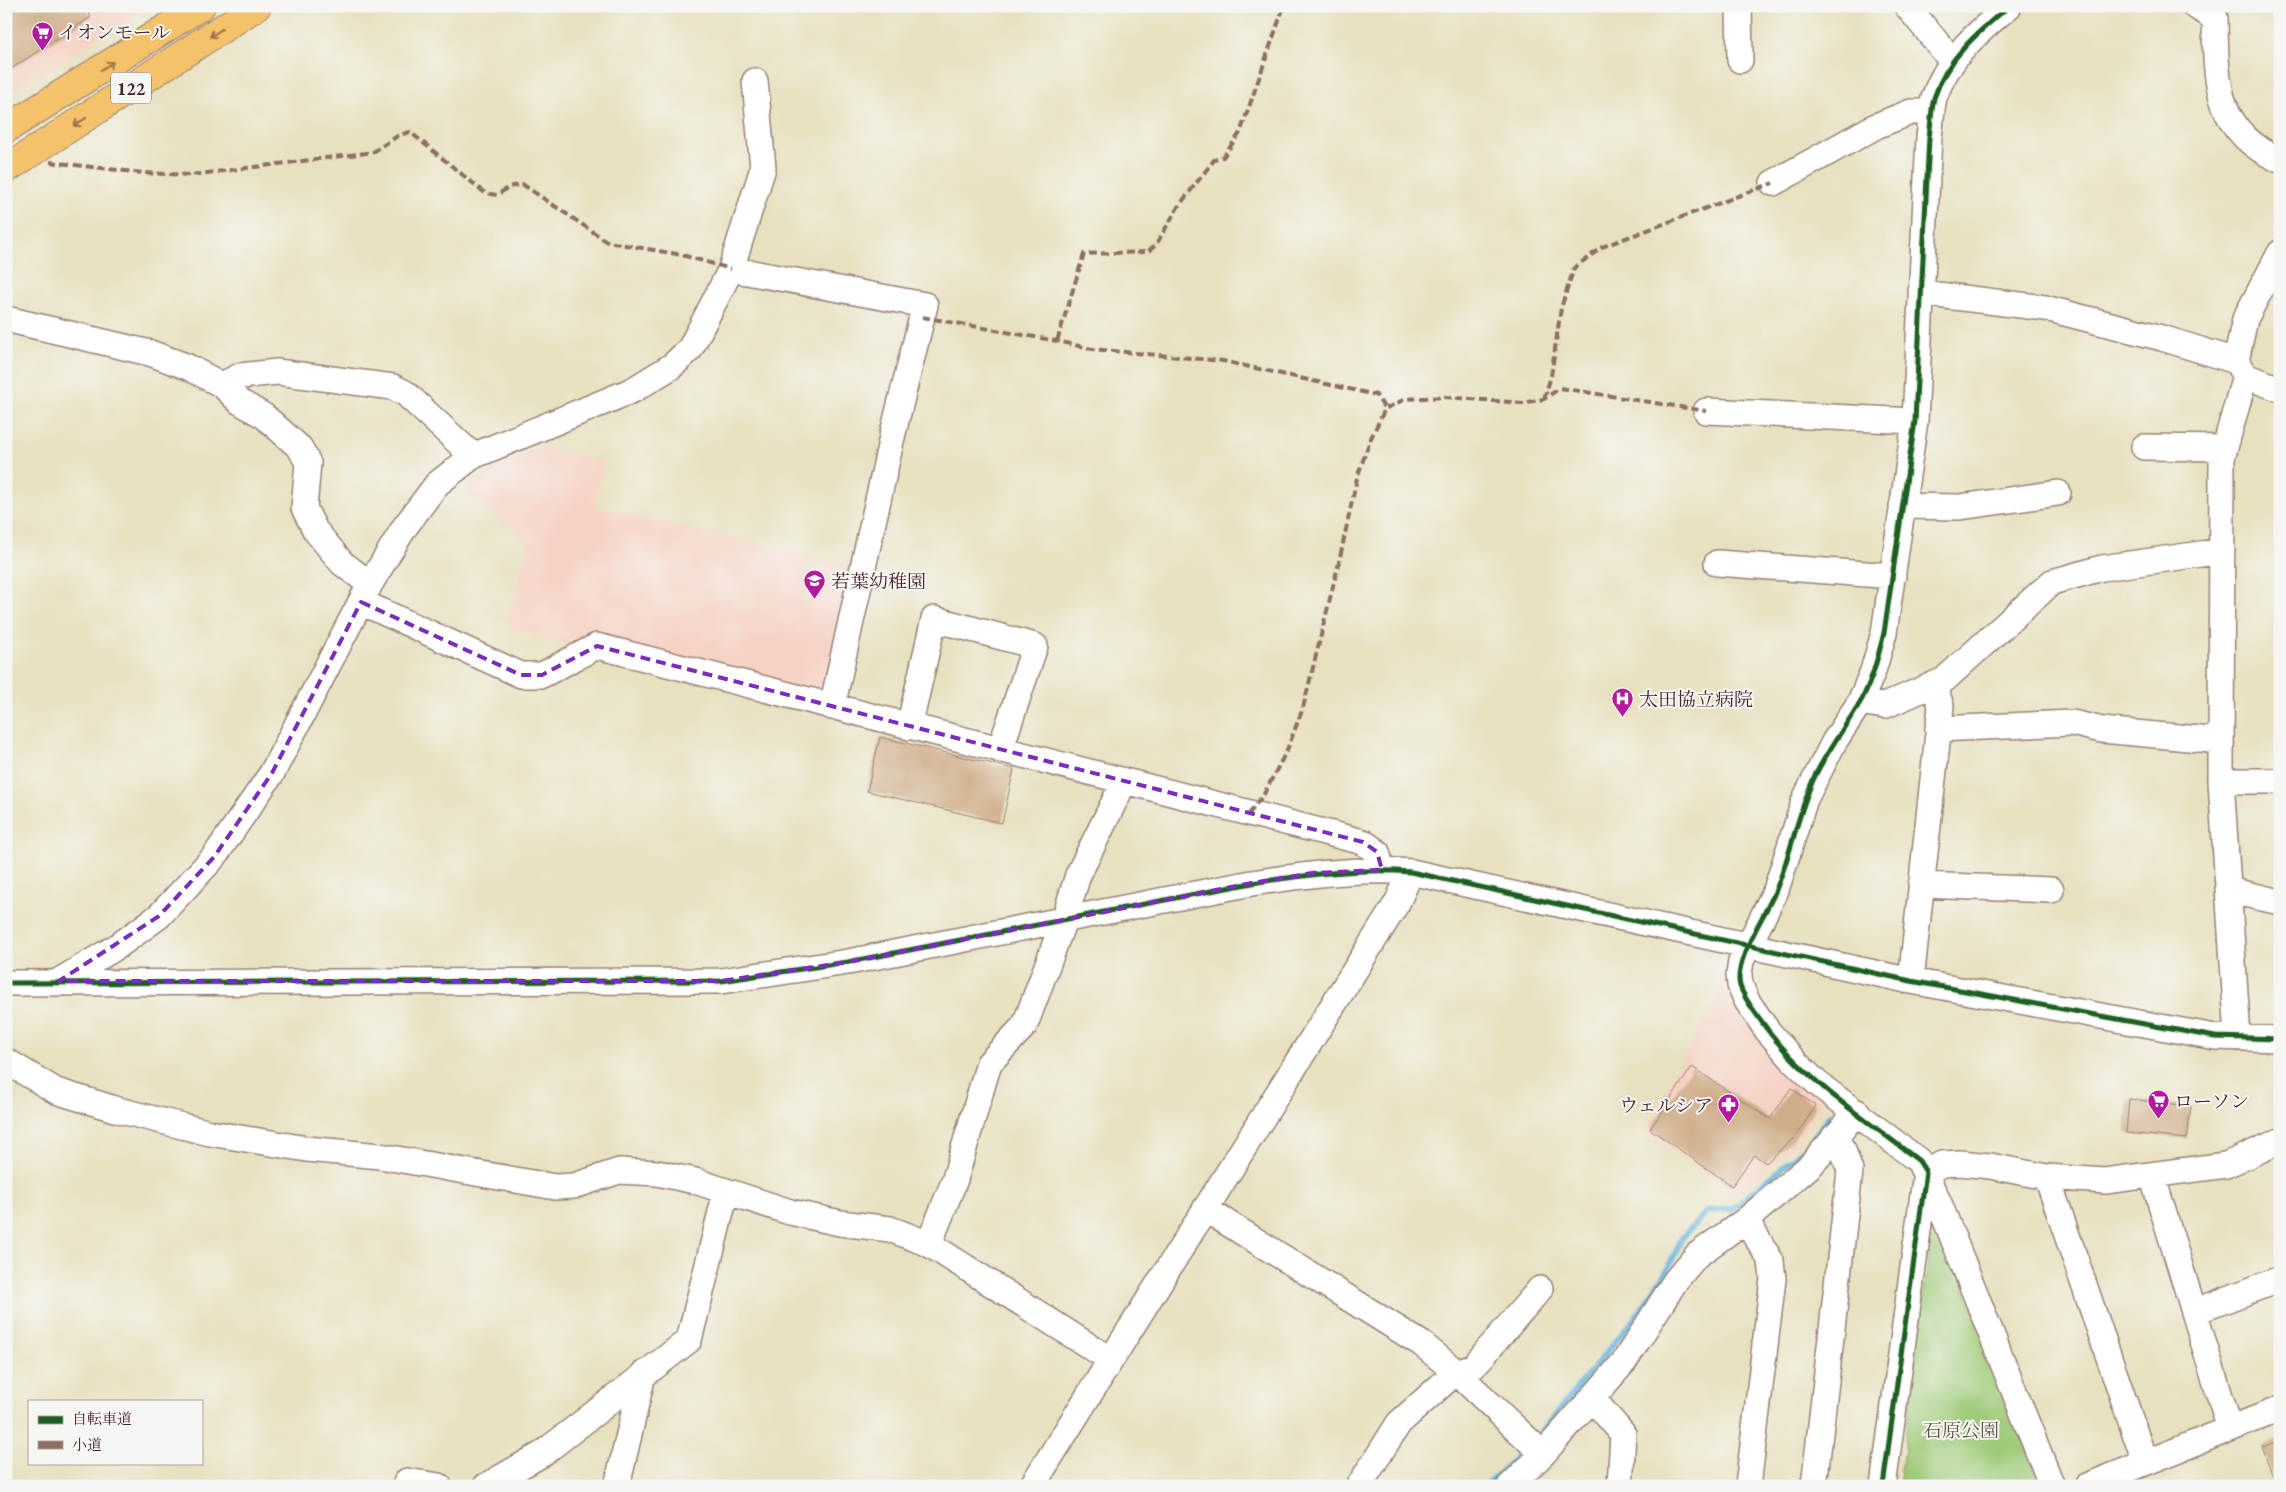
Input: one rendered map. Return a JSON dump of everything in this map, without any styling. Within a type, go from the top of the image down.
[{"type":"highway","name":"122","points":[[6,130],[201,6]]},
{"type":"highway","name":"122","points":[[6,169],[257,6]]},
{"type":"street","points":[[1739,6],[1740,60]]},
{"type":"street","points":[[1907,6],[1952,61]]},
{"type":"street","points":[[2009,6],[1970,40],[1952,61],[1934,98],[1921,293],[1915,422],[1893,576],[1879,652],[1860,702],[1834,742],[1815,776],[1805,799],[1776,890],[1741,961],[1739,975],[1740,985],[1747,1001],[1767,1030],[1794,1061],[1817,1083],[1919,1161],[1926,1172],[2052,1486]]},
{"type":"street","points":[[2210,10],[2216,71],[2220,96],[2226,112],[2239,132],[2251,144],[2280,160]]},
{"type":"street","points":[[59,981],[118,946],[159,916],[214,857],[272,773],[365,593],[404,528],[437,484],[473,456],[633,390],[672,366],[690,348],[731,269],[763,168],[755,81]]},
{"type":"street","points":[[1773,183],[1876,126],[1911,112],[1932,112]]},
{"type":"street","points":[[2238,1038],[2221,781],[2222,458],[2240,369],[2245,319],[2280,253]]},
{"type":"street","points":[[731,269],[925,305],[892,437],[832,707]]},
{"type":"street","points":[[1921,293],[2045,308],[2162,338],[2240,369],[2280,389]]},
{"type":"street","points":[[6,319],[150,353],[188,367],[222,385],[240,402],[264,416],[300,448],[308,463],[304,508],[311,523],[365,593],[521,675],[542,675],[597,646],[1363,842],[1377,852],[1382,870]]},
{"type":"street","points":[[222,385],[240,376],[277,372],[393,387],[405,393],[473,456]]},
{"type":"street","points":[[1706,411],[1915,422]]},
{"type":"street","points":[[2144,447],[2224,448]]},
{"type":"street","points":[[1902,506],[1960,507],[2058,493]]},
{"type":"street","points":[[1860,702],[1884,706],[1944,680],[2052,582],[2102,568],[2222,552]]},
{"type":"street","points":[[1717,563],[1893,576]]},
{"type":"street","points":[[909,727],[934,619],[1035,646],[1000,750]]},
{"type":"street","points":[[1911,981],[1941,706],[1934,685]]},
{"type":"street","points":[[1938,729],[2072,723],[2102,730],[2220,741]]},
{"type":"street","points":[[2221,781],[2280,781]]},
{"type":"street","points":[[928,1244],[955,1179],[989,1063],[1025,1025],[1064,920],[1078,874],[1124,782]]},
{"type":"street","points":[[6,983],[59,981],[721,981],[814,968],[1305,875],[1382,870],[1411,872],[1911,981],[2215,1037],[2280,1039]]},
{"type":"street","points":[[1032,1486],[1397,904],[1411,872]]},
{"type":"street","points":[[1922,885],[2051,890]]},
{"type":"street","points":[[2228,890],[2280,902]]},
{"type":"street","points":[[6,1060],[56,1091],[210,1133],[307,1149],[380,1156],[555,1187],[574,1186],[619,1171],[657,1174],[695,1181],[790,1212],[840,1223],[890,1229],[928,1244],[1111,1360]]},
{"type":"street","points":[[1510,1486],[1543,1454],[1624,1362],[1676,1280],[1697,1255],[1746,1220],[1811,1165],[1857,1112]]},
{"type":"street","points":[[1814,1486],[1850,1171],[1843,1150],[1834,1137]]},
{"type":"street","points":[[1926,1172],[1942,1164],[1960,1163],[1990,1166],[2046,1177],[2105,1181],[2226,1165],[2280,1141]]},
{"type":"street","points":[[1883,1486],[1926,1172]]},
{"type":"street","points":[[2152,1175],[2230,1430]]},
{"type":"street","points":[[2046,1177],[2145,1462]]},
{"type":"street","points":[[486,1486],[542,1454],[689,1340],[726,1192]]},
{"type":"street","points":[[1205,1209],[1422,1344],[1456,1372],[1543,1454]]},
{"type":"street","points":[[1746,1220],[1771,1260],[1773,1279],[1748,1486]]},
{"type":"street","points":[[2194,1312],[2280,1279]]},
{"type":"street","points":[[1359,1486],[1399,1423],[1456,1372],[1474,1366],[1540,1289]]},
{"type":"street","points":[[617,1486],[643,1374]]},
{"type":"street","points":[[1592,1398],[1623,1434],[1620,1486]]},
{"type":"street","points":[[2087,1486],[2280,1409]]},
{"type":"street","points":[[405,1486],[407,1481],[439,1486]]},
{"type":"highlighted area","points":[[361,602],[521,675],[542,675],[597,646],[1363,842],[1377,852],[1382,870],[1314,873],[1252,883],[848,962],[721,981],[59,981],[159,916],[214,857],[272,773]]},
{"type":"shaded area","name":"イオンモール","points":[[6,6],[150,6],[6,96]]},
{"type":"shaded area","points":[[543,447],[604,462],[594,507],[858,566],[827,697],[579,649],[505,625],[529,546],[468,494],[490,469]]},
{"type":"shaded area","points":[[1723,986],[1823,1103],[1798,1142],[1739,1196],[1644,1131]]},
{"type":"green space","name":"石原公園","points":[[1935,1208],[2038,1480],[2036,1486],[1899,1486]]},
{"type":"building","points":[[6,6],[84,6],[91,17],[6,72]]},
{"type":"building","points":[[880,737],[1014,769],[1002,823],[867,791]]},
{"type":"building","name":"ウェルシア","points":[[1692,1067],[1770,1119],[1791,1088],[1816,1106],[1795,1137],[1766,1163],[1754,1155],[1732,1186],[1650,1129]]},
{"type":"building","name":"ローソン","points":[[2129,1099],[2191,1106],[2187,1139],[2126,1133]]},
{"type":"building","points":[[2280,1440],[2280,1486],[2277,1486],[2262,1447]]},
{"type":"waterway","points":[[1537,1437],[1639,1313],[1668,1269],[1682,1238],[1707,1211],[1732,1209],[1807,1147],[1830,1115]]},
{"type":"waterway","points":[[1486,1486],[1524,1450]]},
{"type":"marked path","points":[[1057,341],[1084,254],[1147,252],[1156,245],[1178,207],[1214,160],[1223,157],[1240,133],[1284,6]]},
{"type":"marked path","points":[[50,162],[143,173],[191,175],[373,152],[399,135],[410,132],[485,193],[497,195],[509,187],[522,184],[608,242],[682,255],[731,269]]},
{"type":"marked path","points":[[1544,399],[1551,376],[1561,308],[1574,268],[1602,247],[1773,183]]},
{"type":"marked path","points":[[922,317],[1092,349],[1223,361],[1376,395],[1385,409]]},
{"type":"marked path","points":[[1249,814],[1264,794],[1287,750],[1303,708],[1339,562],[1357,478],[1370,440],[1385,409],[1405,399],[1445,397],[1522,403],[1544,399],[1560,388],[1706,411]]},
{"type":"cycle path","points":[[1883,1486],[1926,1172],[1919,1161],[1833,1096],[1793,1059],[1775,1040],[1748,1003],[1740,986],[1739,976],[1745,952],[1781,878],[1803,806],[1814,778],[1864,696],[1877,660],[1884,633],[1915,421],[1929,137],[1934,98],[1947,70],[1955,58],[1975,36],[2009,6]]},
{"type":"cycle path","points":[[6,983],[721,981],[848,962],[1252,883],[1331,873],[1391,871],[1411,872],[1911,981],[2215,1037],[2280,1039]]},
{"type":"place","name":"イオンモール","points":[[42,51]]},
{"type":"place","name":"若葉幼稚園","points":[[815,600]]},
{"type":"place","name":"太田協立病院","points":[[1623,718]]},
{"type":"place","name":"ローソン","points":[[2158,1120]]},
{"type":"place","name":"ウェルシア","points":[[1729,1124]]}]
